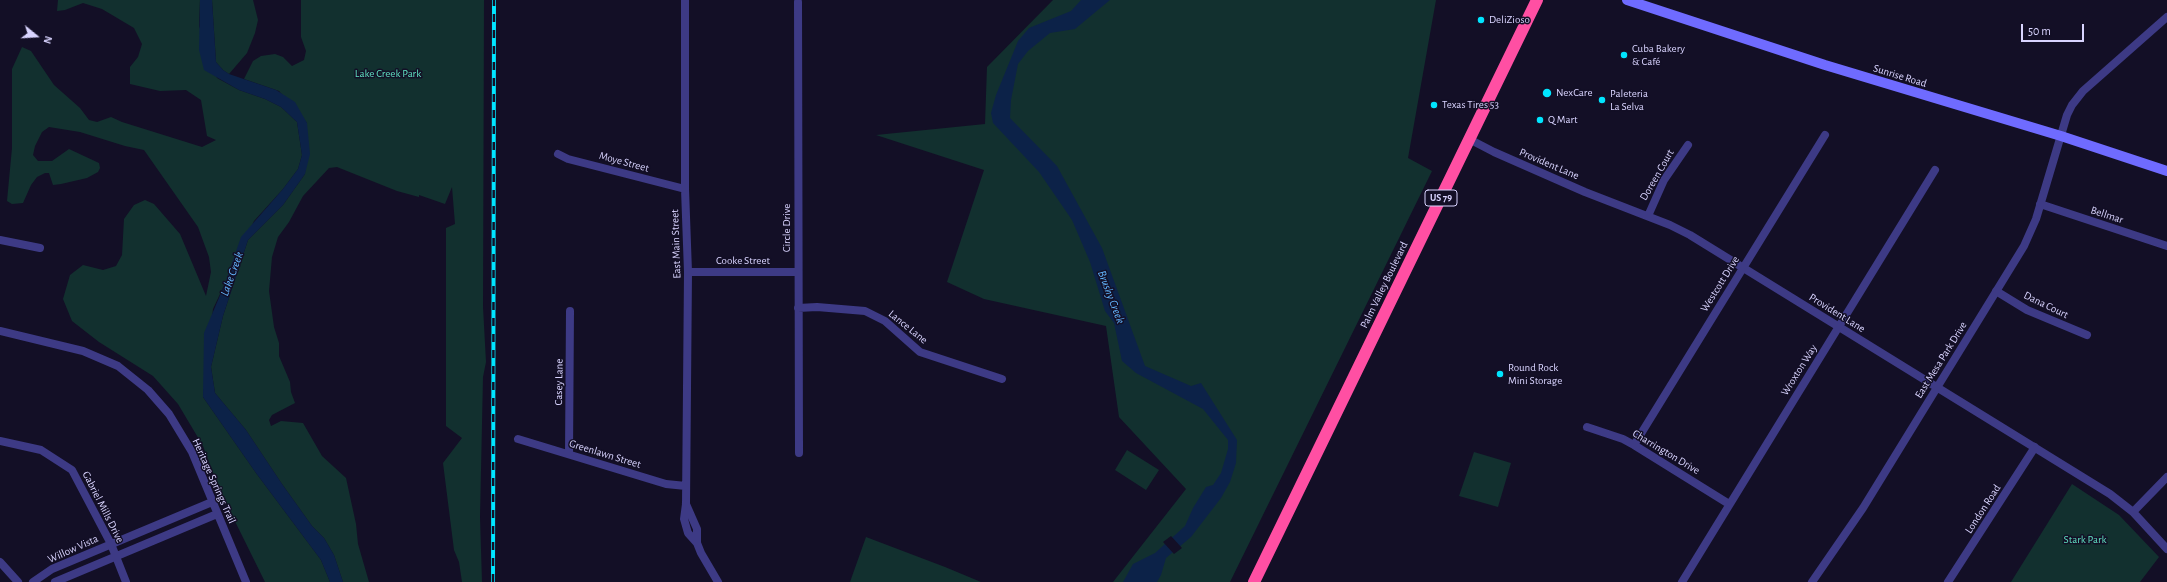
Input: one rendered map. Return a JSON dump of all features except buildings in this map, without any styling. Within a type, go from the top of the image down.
[{"type":"highway","name":"Palm Valley Boulevard","points":[[1254,582],[1537,0]]},
{"type":"main road","name":"Sunrise Road","points":[[1627,0],[1908,91],[2061,136],[2167,171]]},
{"type":"street","name":"East Main Street","points":[[685,0],[685,189],[688,272],[686,504],[684,519],[688,533],[697,543],[705,561],[718,582]]},
{"type":"street","name":"Circle Drive","points":[[798,2],[799,453]]},
{"type":"street","name":"East Mesa Park Drive","points":[[1812,582],[1863,508],[2024,246],[2036,218],[2067,116],[2078,95],[2167,17]]},
{"type":"street","name":"Westcott Drive","points":[[1634,445],[1825,135]]},
{"type":"street","name":"Provident Lane","points":[[1469,139],[1494,152],[1585,192],[1648,216],[1690,235],[2110,494],[2133,512],[2167,549]]},
{"type":"street","name":"Doreen Court","points":[[1648,216],[1664,180],[1688,145]]},
{"type":"street","name":"Moye Street","points":[[558,154],[568,159],[685,189]]},
{"type":"street","name":"Wroxton Way","points":[[1682,582],[1935,170]]},
{"type":"street","name":"Bellmar","points":[[2040,204],[2167,246]]},
{"type":"street","points":[[0,240],[40,248]]},
{"type":"street","name":"Cooke Street","points":[[688,272],[798,272]]},
{"type":"street","name":"Dana Court","points":[[1996,291],[2027,310],[2087,335]]},
{"type":"street","name":"Lance Lane","points":[[798,308],[817,307],[865,311],[885,321],[920,352],[1002,379]]},
{"type":"street","name":"Casey Lane","points":[[569,454],[570,311]]},
{"type":"street","name":"Heritage Springs Trail","points":[[0,331],[83,351],[118,366],[148,390],[169,414],[192,452],[246,582]]},
{"type":"street","name":"Charrington Drive","points":[[1587,427],[1622,439],[1634,445],[1729,504]]},
{"type":"street","name":"Greenlawn Street","points":[[518,439],[666,484],[686,486]]},
{"type":"street","name":"Gabriel Mills Drive","points":[[0,441],[41,450],[72,470],[111,544],[126,582]]},
{"type":"street","name":"London Road","points":[[1948,582],[2034,447]]},
{"type":"street","points":[[2133,512],[2167,477]]},
{"type":"street","name":"Willow Vista","points":[[33,582],[52,569],[212,502]]},
{"type":"street","name":"Willow Vista","points":[[55,582],[217,514]]},
{"type":"street","points":[[0,562],[18,582]]},
{"type":"green space","points":[[58,0],[200,0],[199,26],[217,78],[239,90],[265,99],[281,107],[297,122],[302,155],[298,169],[283,189],[254,221],[213,309],[203,397],[256,473],[321,560],[330,582],[265,582],[219,489],[203,446],[178,404],[153,376],[99,342],[72,321],[63,299],[70,275],[83,265],[103,270],[116,266],[122,255],[124,219],[134,205],[145,200],[154,204],[180,234],[206,296],[211,272],[209,257],[198,227],[144,150],[125,146],[80,132],[49,127],[42,132],[35,146],[33,155],[38,161],[52,161],[69,149],[99,163],[100,168],[98,172],[87,178],[53,185],[49,173],[45,173],[37,177],[31,185],[23,203],[12,204],[7,201],[12,148],[12,69],[22,47],[31,51],[54,85],[80,108],[89,120],[97,122],[111,117],[122,122],[202,147],[216,140],[207,136],[201,100],[186,90],[160,91],[130,84],[130,67],[138,57],[142,44],[134,28],[102,9],[83,3],[65,10],[57,11]]},
{"type":"green space","points":[[212,0],[253,0],[258,20],[255,33],[247,53],[229,74],[216,62]]},
{"type":"green space","name":"Lake Creek Park","points":[[301,0],[484,0],[483,307],[486,362],[483,377],[480,517],[482,582],[462,582],[459,562],[454,550],[443,463],[462,438],[446,426],[446,228],[455,224],[452,187],[445,204],[419,195],[419,197],[397,191],[337,167],[329,168],[303,196],[289,222],[278,237],[272,257],[269,291],[274,327],[279,343],[279,356],[290,382],[291,392],[295,403],[272,415],[269,420],[271,426],[281,421],[303,423],[322,456],[346,478],[356,524],[358,544],[369,582],[343,582],[334,555],[324,538],[312,526],[246,430],[215,393],[211,367],[223,316],[248,240],[283,205],[305,174],[307,123],[279,91],[244,79],[253,61],[261,56],[275,54],[283,57],[292,66],[304,60],[306,51],[301,37]]},
{"type":"green space","points":[[1053,0],[1436,0],[1408,158],[1432,171],[1230,582],[1113,582],[1186,489],[1119,417],[1106,326],[984,299],[947,282],[984,170],[876,135],[985,124],[987,67]]},
{"type":"green space","points":[[1127,450],[1159,470],[1146,490],[1115,470]]},
{"type":"green space","points":[[1474,452],[1511,463],[1498,507],[1459,496]]},
{"type":"green space","name":"Stark Park","points":[[2072,484],[2119,515],[2159,557],[2140,582],[2011,582]]},
{"type":"green space","points":[[866,537],[945,567],[981,582],[850,582]]},
{"type":"water","name":"Lake Creek","points":[[200,0],[212,0],[216,62],[229,74],[276,90],[295,102],[307,123],[310,154],[305,174],[283,205],[248,240],[223,316],[211,367],[215,393],[246,430],[312,526],[324,538],[334,555],[343,582],[330,582],[321,560],[256,473],[203,397],[204,333],[224,286],[241,237],[283,189],[298,169],[302,155],[297,122],[281,107],[265,99],[239,90],[204,70],[199,50]]},
{"type":"water","name":"Brushy Creek","points":[[1081,0],[1110,0],[1075,29],[1050,33],[1028,51],[1018,64],[1011,100],[1010,118],[1057,166],[1102,248],[1145,366],[1191,386],[1201,383],[1237,440],[1236,463],[1230,482],[1221,498],[1191,537],[1166,558],[1161,575],[1157,582],[1123,582],[1133,564],[1155,553],[1185,526],[1193,508],[1206,487],[1213,485],[1221,473],[1228,449],[1228,440],[1203,409],[1136,373],[1122,361],[1114,323],[1105,311],[1090,262],[1072,220],[1039,172],[993,123],[991,113],[996,95],[1018,41],[1029,28],[1071,11]]},
{"type":"pier","points":[[1171,536],[1182,548],[1174,554],[1163,542]]},
{"type":"railway","points":[[493,582],[494,0]]},
{"type":"place","name":"DeliZioso","points":[[1481,20]]},
{"type":"place","name":"Cuba Bakery & Café","points":[[1624,55]]},
{"type":"place","name":"NexCare","points":[[1547,93]]},
{"type":"place","name":"Paleteria La Selva","points":[[1602,100]]},
{"type":"place","name":"Texas Tires 53","points":[[1434,105]]},
{"type":"place","name":"Q Mart","points":[[1540,120]]},
{"type":"place","name":"Round Rock Mini Storage","points":[[1500,374]]}]
